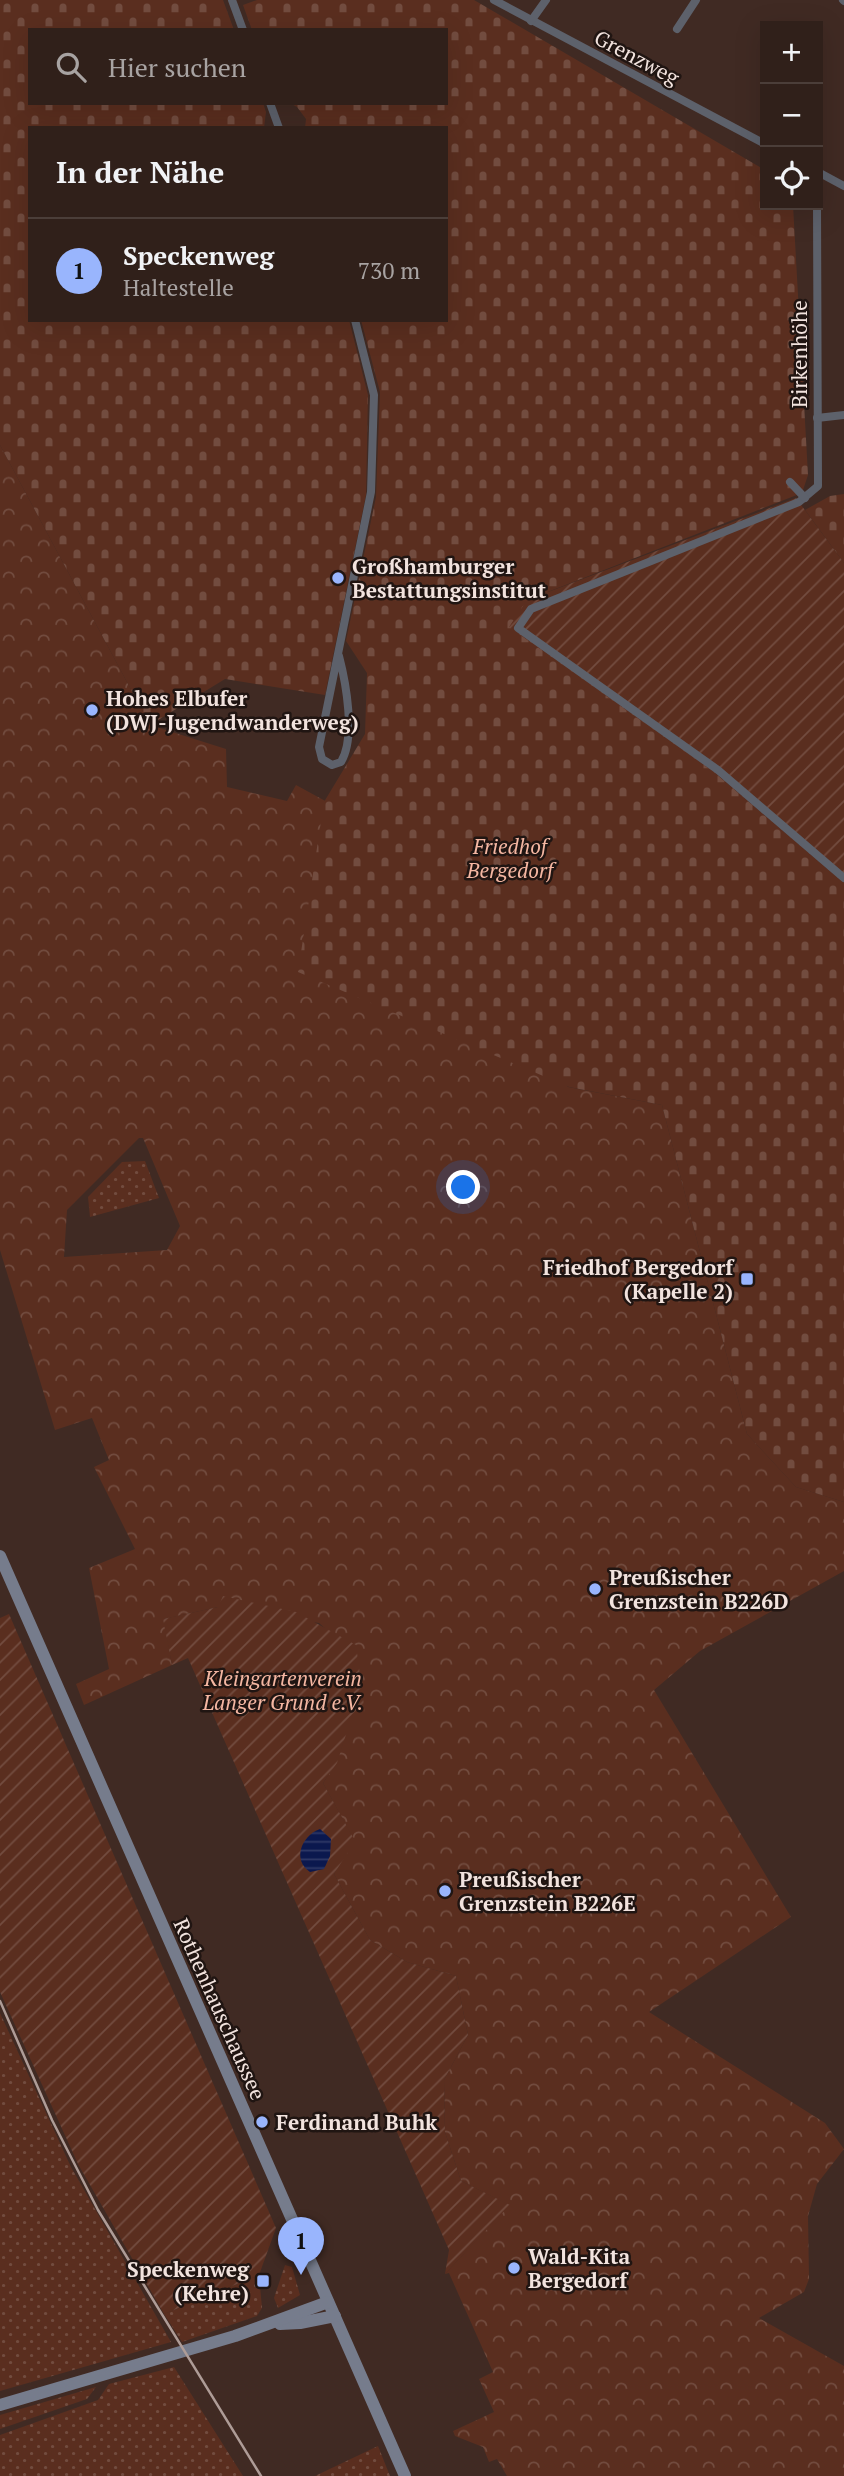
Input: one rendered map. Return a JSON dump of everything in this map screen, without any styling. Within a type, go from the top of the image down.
[{"type":"main road","name":"Rothenhauschaussee","points":[[0,1556],[405,2476]]},
{"type":"main road","points":[[0,2405],[272,2324],[328,2302]]},
{"type":"main road","points":[[272,2324],[300,2323],[335,2316]]},
{"type":"street","points":[[232,0],[242,28]]},
{"type":"street","name":"Grenzweg","points":[[494,0],[760,141]]},
{"type":"street","points":[[531,21],[546,0]]},
{"type":"street","points":[[677,29],[696,0]]},
{"type":"street","points":[[271,105],[278,126]]},
{"type":"street","points":[[823,175],[844,186]]},
{"type":"street","name":"Birkenhöhe","points":[[805,498],[818,486],[817,210]]},
{"type":"street","points":[[339,656],[346,683],[348,744],[341,762],[332,765],[322,759],[319,747],[371,492],[374,395],[356,322]]},
{"type":"street","points":[[817,418],[844,415]]},
{"type":"street","points":[[790,482],[805,498],[531,608],[517,628],[718,770],[844,878]]},
{"type":"green space","points":[[0,0],[223,0],[233,28],[28,28],[28,105],[264,105],[266,112],[264,126],[28,126],[28,322],[350,322],[368,395],[366,495],[325,695],[225,679],[150,725],[0,445]]},
{"type":"green space","name":"Friedhof Bergedorf","points":[[257,0],[474,0],[760,167],[760,210],[793,210],[808,475],[802,493],[527,600],[715,773],[844,883],[844,1502],[796,1487],[747,1434],[662,1105],[569,1087],[298,972],[324,802],[365,734],[367,673],[346,641],[376,497],[380,392],[362,322],[448,322],[448,126],[305,126],[306,119],[294,105],[448,105],[448,28],[251,28],[243,5]]},
{"type":"green space","points":[[0,445],[150,725],[226,749],[227,787],[287,801],[296,785],[329,803],[568,1087],[662,1105],[747,1434],[796,1487],[844,1502],[844,1571],[700,1651],[654,1690],[791,1917],[649,2012],[825,2123],[844,2149],[817,2184],[808,2216],[809,2279],[804,2292],[759,2318],[844,2366],[844,2476],[507,2476],[497,2459],[489,2462],[483,2447],[455,2436],[453,2431],[494,2412],[479,2379],[493,2372],[449,2273],[445,2274],[509,2205],[461,2181],[445,2132],[444,2080],[468,2035],[456,1976],[407,1962],[370,1940],[334,1874],[354,1840],[323,1783],[333,1767],[346,1735],[356,1646],[319,1623],[218,1607],[164,1619],[172,1665],[84,1705],[76,1684],[109,1669],[89,1568],[135,1549],[94,1467],[109,1460],[92,1418],[55,1430],[0,1250]],"holes":[[[139,1138],[143,1138],[180,1226],[167,1250],[64,1257],[67,1210]]]},
{"type":"green space","points":[[844,494],[844,563],[805,510],[830,496]]},
{"type":"green space","points":[[796,498],[844,563],[844,883],[715,773],[509,627],[527,600]]},
{"type":"green space","points":[[145,1161],[159,1198],[90,1217],[88,1197],[122,1162]]},
{"type":"green space","name":"Kleingartenverein Langer Grund e.V.","points":[[223,1596],[296,1612],[356,1645],[365,1713],[350,1722],[337,1763],[323,1783],[355,1841],[334,1874],[370,1940],[407,1962],[456,1976],[468,2035],[444,2080],[445,2132],[461,2181],[510,2205],[445,2274],[449,2250],[188,1658],[172,1665],[163,1619],[218,1607]]},
{"type":"green space","points":[[9,1614],[276,2228],[259,2275],[164,2314],[78,2164],[0,1992],[0,1618]]},
{"type":"green space","points":[[0,2013],[71,2167],[171,2342],[0,2391]]},
{"type":"green space","points":[[285,2265],[292,2267],[300,2295],[278,2308],[274,2298]]},
{"type":"green space","points":[[259,2275],[262,2308],[257,2316],[182,2342],[164,2314]]},
{"type":"green space","points":[[174,2367],[243,2476],[0,2476],[0,2435],[98,2400],[109,2384]]},
{"type":"green space","points":[[96,2387],[87,2399],[0,2429],[0,2415]]},
{"type":"green space","points":[[378,2446],[390,2476],[315,2476]]},
{"type":"shaded area","points":[[320,1829],[331,1839],[330,1856],[324,1869],[310,1872],[301,1861],[301,1849],[308,1837]]},
{"type":"railway","points":[[0,2001],[52,2120],[98,2210],[261,2476]]},
{"type":"place","name":"Großhamburger Bestattungsinstitut","points":[[338,578]]},
{"type":"place","name":"Hohes Elbufer (DWJ-Jugendwanderweg)","points":[[92,710]]},
{"type":"place","name":"Friedhof Bergedorf (Kapelle 2)","points":[[747,1279]]},
{"type":"place","name":"Preußischer Grenzstein B226D","points":[[595,1589]]},
{"type":"place","name":"Preußischer Grenzstein B226E","points":[[445,1891]]},
{"type":"place","name":"Ferdinand Buhk","points":[[262,2122]]},
{"type":"place","name":"Wald-Kita Bergedorf","points":[[514,2268]]},
{"type":"place","name":"Speckenweg","points":[[301,2275]]},
{"type":"place","name":"Speckenweg (Kehre)","points":[[263,2281]]}]
